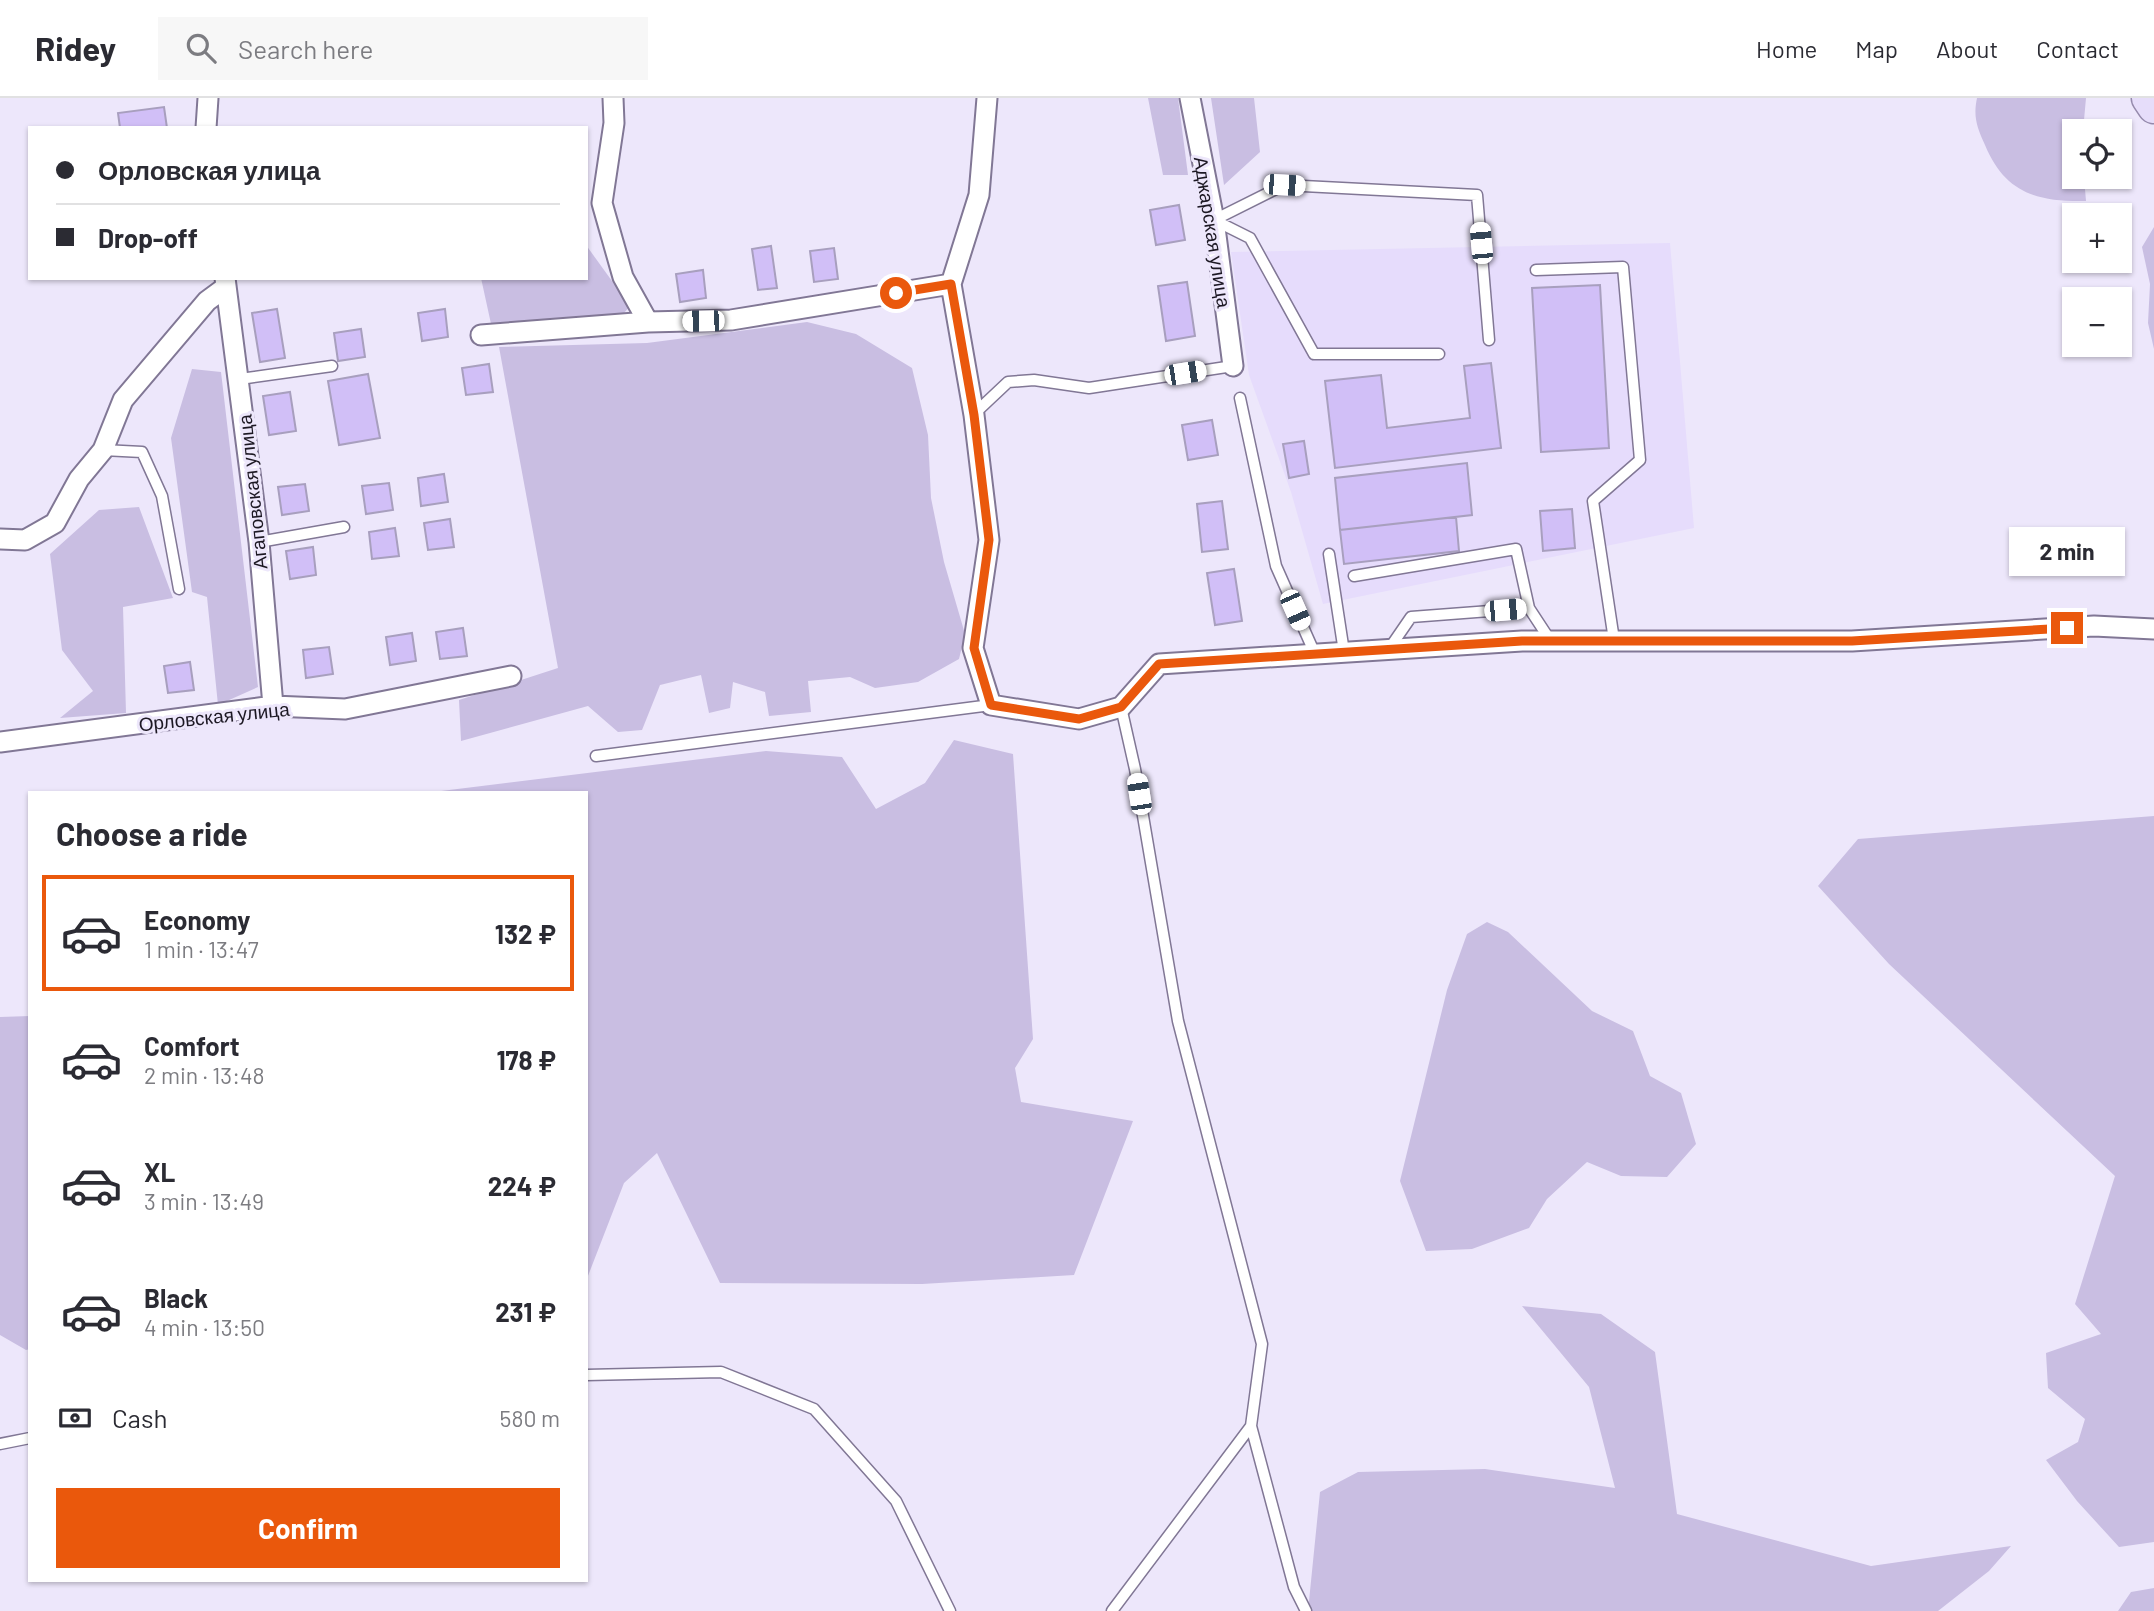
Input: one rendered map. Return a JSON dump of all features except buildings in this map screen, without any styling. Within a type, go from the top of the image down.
[{"type":"main road","points":[[2148,98],[2154,107]]},
{"type":"street","points":[[206,126],[208,98]]},
{"type":"street","points":[[613,98],[614,123],[602,202],[623,277],[648,322]]},
{"type":"street","points":[[987,98],[979,195],[951,284],[974,415],[989,540],[974,648],[991,705],[1079,719],[1121,707],[1159,664],[1551,640],[1852,641],[2094,626],[2154,629]]},
{"type":"street","name":"Аджарская улица","points":[[1190,98],[1214,220],[1233,366]]},
{"type":"street","points":[[0,540],[25,540],[55,523],[79,480],[103,450],[123,400],[207,301],[226,283]]},
{"type":"street","name":"Агаповская улица","points":[[226,283],[259,542],[273,706]]},
{"type":"street","points":[[481,335],[648,322],[731,320],[951,284]]},
{"type":"street","name":"Орловская улица","points":[[0,741],[273,706],[345,709],[511,676]]},
{"type":"lane","points":[[1214,220],[1284,185],[1477,195],[1489,340]]},
{"type":"lane","points":[[1214,220],[1250,237],[1314,354],[1439,354]]},
{"type":"lane","points":[[1536,270],[1623,267],[1640,460],[1593,501],[1614,640]]},
{"type":"lane","points":[[240,380],[332,366]]},
{"type":"lane","points":[[974,415],[1008,382],[1034,380],[1089,388],[1233,366]]},
{"type":"lane","points":[[1240,398],[1276,566],[1315,654]]},
{"type":"lane","points":[[103,450],[142,452],[162,496],[180,589]]},
{"type":"lane","points":[[259,542],[344,527]]},
{"type":"lane","points":[[1354,576],[1516,549],[1529,608],[1551,640]]},
{"type":"lane","points":[[1329,554],[1344,652]]},
{"type":"lane","points":[[1389,649],[1411,617],[1529,608]]},
{"type":"lane","points":[[596,755],[991,705]]},
{"type":"lane","points":[[1121,707],[1135,769],[1178,1021],[1262,1344],[1251,1426],[1294,1587],[1307,1611]]},
{"type":"lane","points":[[588,1375],[721,1372],[814,1409],[896,1501],[950,1611]]},
{"type":"lane","points":[[1112,1611],[1251,1426]]},
{"type":"lane","points":[[0,1444],[28,1438]]},
{"type":"shaded area","points":[[1148,98],[1178,98],[1188,175],[1163,175]]},
{"type":"shaded area","points":[[1211,98],[1254,98],[1260,152],[1224,185]]},
{"type":"shaded area","points":[[1977,98],[2086,98],[2084,119],[2062,119],[2062,189],[2085,189],[2086,201],[2038,196],[2013,184],[1993,161],[1982,139]]},
{"type":"shaded area","points":[[2154,227],[2154,349],[2148,323],[2150,284],[2142,247]]},
{"type":"shaded area","points":[[1670,243],[1694,528],[1323,604],[1291,492],[1249,375],[1231,252]]},
{"type":"shaded area","points":[[588,248],[630,306],[619,319],[493,333],[481,280],[588,280]]},
{"type":"shaded area","points":[[807,322],[856,334],[912,368],[928,435],[931,498],[944,562],[965,634],[959,659],[918,682],[875,688],[850,677],[808,681],[811,712],[769,716],[765,692],[733,682],[730,708],[709,713],[701,675],[660,685],[642,730],[618,732],[588,706],[461,741],[459,700],[558,668],[499,347],[647,343]]},
{"type":"shaded area","points":[[192,369],[221,372],[258,687],[218,705],[207,597],[192,592],[171,438]]},
{"type":"shaded area","points":[[139,507],[173,598],[123,607],[126,713],[60,718],[93,691],[62,650],[50,554],[99,510]]},
{"type":"shaded area","points":[[954,740],[1013,754],[1033,1039],[1015,1068],[1021,1102],[1133,1121],[1074,1275],[922,1284],[720,1283],[657,1153],[624,1183],[588,1276],[588,791],[441,791],[766,751],[842,757],[876,809],[925,783]]},
{"type":"shaded area","points":[[2154,816],[2154,1542],[2119,1547],[2077,1501],[2046,1460],[2078,1442],[2085,1419],[2048,1388],[2046,1353],[2101,1334],[2075,1304],[2115,1176],[1889,964],[1818,886],[1858,839]]},
{"type":"shaded area","points":[[1487,922],[1508,932],[1592,1011],[1633,1031],[1650,1076],[1681,1093],[1696,1144],[1667,1177],[1621,1176],[1587,1162],[1547,1199],[1529,1228],[1472,1249],[1426,1251],[1400,1181],[1447,990],[1467,934]]},
{"type":"shaded area","points":[[28,1016],[26,1350],[0,1335],[0,1017]]},
{"type":"shaded area","points":[[1522,1306],[1601,1314],[1655,1352],[1677,1514],[1871,1566],[2011,1546],[1989,1571],[1938,1611],[1308,1611],[1320,1492],[1358,1472],[1485,1469],[1615,1488],[1589,1387]]},
{"type":"shaded area","points":[[2154,1588],[2154,1611],[2118,1611],[2131,1592]]},
{"type":"route","points":[[896,293],[951,284],[974,415],[989,540],[974,648],[991,705],[1079,719],[1121,707],[1159,664],[1522,641],[1852,641],[2067,628]]}]
